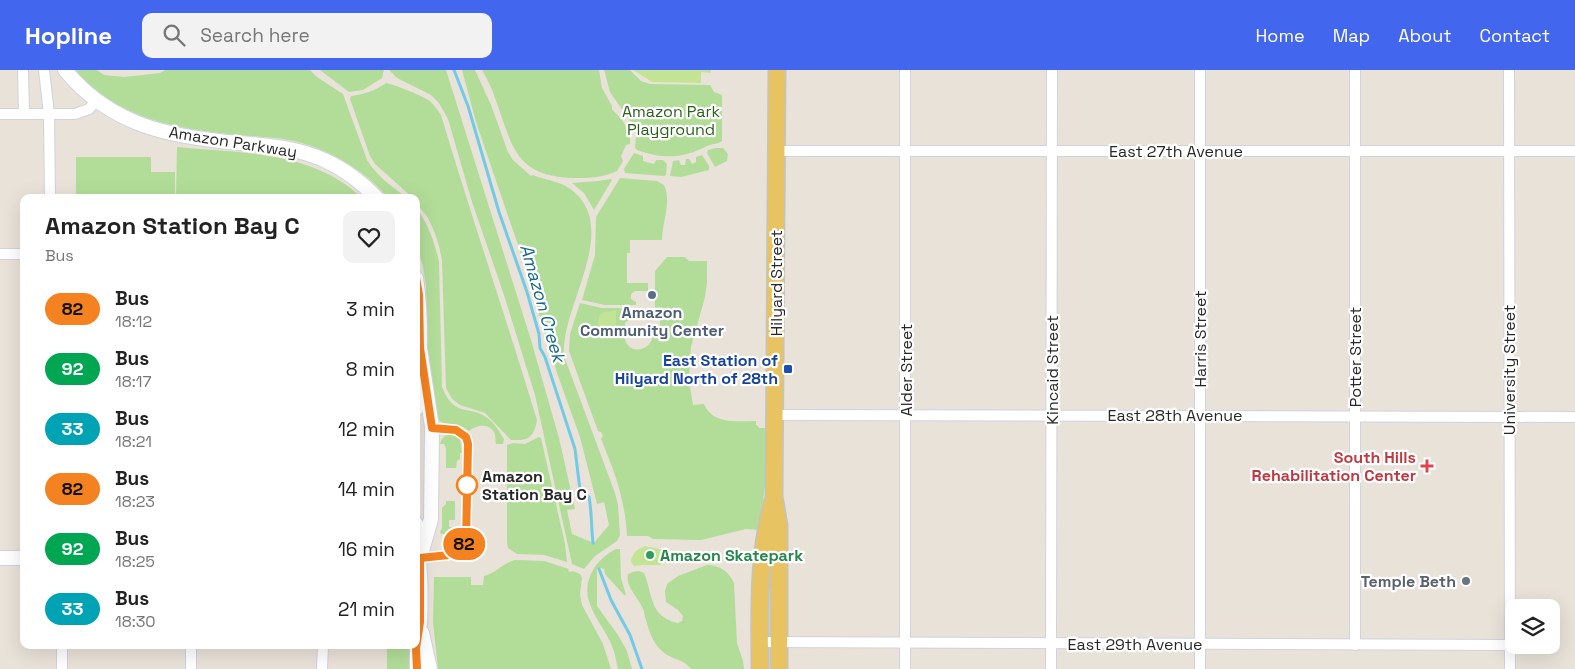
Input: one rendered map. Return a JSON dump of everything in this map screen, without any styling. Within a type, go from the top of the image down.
[{"type":"main road","name":"Amazon Parkway","points":[[65,70],[97,100],[130,120],[150,129],[199,139],[268,145],[323,159],[348,172],[372,194]]},
{"type":"main road","name":"Hilyard Street","points":[[777,70],[774,496],[779,526],[779,669]]},
{"type":"main road","points":[[420,348],[432,428],[431,519],[420,552]]},
{"type":"main road","name":"Hilyard Street","points":[[760,669],[762,556],[766,526],[774,496]]},
{"type":"main road","points":[[0,558],[20,558]]},
{"type":"main road","points":[[420,622],[430,669]]},
{"type":"main road","points":[[416,649],[417,669]]},
{"type":"street","points":[[23,70],[24,114]]},
{"type":"street","points":[[44,70],[49,114],[50,194]]},
{"type":"street","name":"Alder Street","points":[[904,669],[906,415],[905,70]]},
{"type":"street","name":"Kincaid Street","points":[[1051,669],[1052,70]]},
{"type":"street","name":"Harris Street","points":[[1200,70],[1200,669]]},
{"type":"street","name":"Potter Street","points":[[1355,70],[1355,644]]},
{"type":"street","name":"University Street","points":[[1510,70],[1508,416],[1510,599]]},
{"type":"street","points":[[0,114],[82,112],[97,100]]},
{"type":"street","name":"East 27th Avenue","points":[[776,151],[1575,152]]},
{"type":"street","points":[[0,254],[20,254]]},
{"type":"street","name":"East 28th Avenue","points":[[776,415],[1575,417]]},
{"type":"street","name":"East 29th Avenue","points":[[760,642],[1505,645]]},
{"type":"street","points":[[62,649],[62,669]]},
{"type":"street","points":[[191,649],[191,669]]},
{"type":"street","points":[[322,649],[322,669]]},
{"type":"street","name":"University Street","points":[[1510,654],[1510,669]]},
{"type":"green space","points":[[75,70],[97,70],[104,75],[124,77],[160,73],[165,70],[310,70],[317,77],[343,94],[367,160],[380,176],[402,194],[385,194],[349,164],[314,147],[278,138],[238,135],[171,125],[129,111],[91,87]]},
{"type":"green space","points":[[320,70],[384,70],[382,78],[363,90],[349,92]]},
{"type":"green space","points":[[389,70],[446,70],[531,340],[559,438],[575,509],[567,510],[572,534],[594,543],[609,525],[604,502],[597,504],[580,437],[557,373],[519,248],[476,122],[462,70],[475,70],[513,160],[531,176],[556,182],[569,188],[584,204],[591,223],[591,245],[586,268],[565,336],[564,356],[615,493],[618,505],[620,535],[617,541],[595,556],[584,569],[572,564],[535,395],[504,295],[472,202],[448,119],[439,103],[431,95],[397,78]]},
{"type":"green space","points":[[482,70],[599,70],[602,88],[612,109],[624,123],[627,135],[630,138],[630,144],[626,145],[621,156],[623,161],[617,171],[589,178],[572,178],[552,176],[537,171],[526,164],[511,143],[492,91]]},
{"type":"green space","name":"Amazon Park Playground","points":[[604,70],[630,70],[641,81],[650,84],[710,85],[714,92],[722,95],[722,141],[689,153],[672,156],[655,155],[637,150],[635,148],[636,136],[634,127],[610,92]]},
{"type":"green space","points":[[633,70],[711,70],[711,73],[701,72],[701,83],[652,82]]},
{"type":"green space","points":[[386,83],[409,91],[428,100],[441,115],[537,420],[532,435],[526,439],[511,440],[485,413],[460,405],[452,399],[446,388],[442,261],[437,239],[428,218],[420,207],[420,194],[409,194],[375,164],[370,156],[350,99],[351,96],[370,92]]},
{"type":"green space","points":[[177,147],[250,153],[298,163],[342,182],[357,194],[176,194]]},
{"type":"green space","points":[[723,148],[728,154],[727,161],[715,167],[707,153],[708,150]]},
{"type":"green space","points":[[634,153],[643,156],[643,161],[654,164],[656,160],[663,160],[667,164],[666,175],[625,173],[624,169]]},
{"type":"green space","points":[[702,155],[709,166],[709,170],[681,177],[670,176],[673,161],[679,160],[681,165],[685,165],[686,159],[689,159],[692,164],[696,162],[696,157]]},
{"type":"green space","points":[[76,157],[151,157],[151,172],[175,172],[175,194],[76,194]]},
{"type":"green space","points":[[620,178],[657,181],[664,185],[667,199],[662,240],[630,240],[630,253],[627,253],[627,283],[648,283],[648,291],[635,291],[631,294],[631,299],[636,302],[636,305],[605,305],[582,300],[595,255],[596,217]]},
{"type":"green space","points":[[611,179],[594,210],[584,193],[572,183],[598,181]]},
{"type":"green space","points":[[420,214],[430,233],[439,262],[442,387],[452,404],[483,415],[492,422],[504,439],[503,444],[496,444],[491,428],[480,426],[469,431],[454,424],[443,423],[437,417],[428,352],[426,286],[420,257]]},
{"type":"green space","points":[[667,257],[685,257],[689,261],[707,261],[705,297],[691,347],[689,380],[693,405],[704,404],[713,416],[719,419],[756,421],[756,425],[759,428],[766,428],[765,486],[759,530],[746,529],[701,540],[653,539],[648,536],[627,536],[622,498],[601,439],[603,436],[598,431],[569,351],[570,334],[580,303],[602,308],[628,308],[628,321],[625,322],[625,339],[627,344],[635,349],[645,348],[652,340],[653,334],[660,333],[660,313],[655,313],[655,271]]},
{"type":"green space","points":[[616,311],[616,331],[603,331],[598,324],[600,315],[604,312]]},
{"type":"green space","points":[[451,434],[460,439],[462,453],[460,453],[460,459],[457,461],[456,468],[446,468],[446,448],[444,444],[440,444],[444,437]]},
{"type":"green space","points":[[539,437],[541,438],[565,544],[567,562],[544,555],[517,554],[508,548],[507,445],[513,443],[525,444]]},
{"type":"green space","points":[[446,501],[455,501],[455,520],[449,520],[449,527],[455,527],[460,530],[458,534],[441,534],[440,532],[442,528],[442,508]]},
{"type":"green space","name":"Amazon Skatepark","points":[[645,546],[663,551],[667,556],[667,561],[660,565],[634,566],[631,562],[634,554]]},
{"type":"green space","points":[[616,549],[620,549],[621,578],[626,595],[605,574],[604,569],[597,569],[597,606],[627,651],[632,669],[618,669],[612,646],[592,609],[588,595],[587,587],[592,572],[602,559]]},
{"type":"green space","points":[[515,560],[544,561],[580,574],[582,578],[580,594],[582,605],[603,644],[611,669],[438,669],[433,622],[434,577],[471,577],[471,585],[483,585],[484,576]]},
{"type":"green space","points":[[707,565],[716,566],[724,570],[734,583],[737,643],[744,669],[691,669],[688,665],[666,654],[654,641],[648,628],[644,610],[630,588],[628,574],[636,571],[644,573],[657,610],[662,616],[678,623],[682,621],[683,616],[666,602],[665,591],[667,584],[678,576]]},
{"type":"green space","points":[[387,649],[410,649],[411,669],[387,669]]},
{"type":"waterway","name":"Amazon Creek","points":[[454,70],[468,106],[499,212],[527,292],[539,334],[540,348],[545,357],[575,449],[580,490],[589,497],[593,543]]},
{"type":"waterway","name":"Amazon Creek","points":[[599,569],[611,600],[630,635],[642,669]]},
{"type":"bus line","name":"82","points":[[420,348],[432,428],[462,432],[468,444],[466,542],[449,555],[420,558]]},
{"type":"bus line","name":"82","points":[[420,558],[420,622]]},
{"type":"bus line","name":"82","points":[[416,649],[417,669]]},
{"type":"place","name":"Amazon Community Center","points":[[652,295]]},
{"type":"place","name":"East Station of Hilyard North of 28th","points":[[788,369]]},
{"type":"place","name":"South Hills Rehabilitation Center","points":[[1427,466]]},
{"type":"place","name":"Amazon Station Bay C","points":[[467,485]]},
{"type":"place","name":"Amazon Skatepark","points":[[650,555]]},
{"type":"place","name":"Temple Beth","points":[[1466,581]]}]
